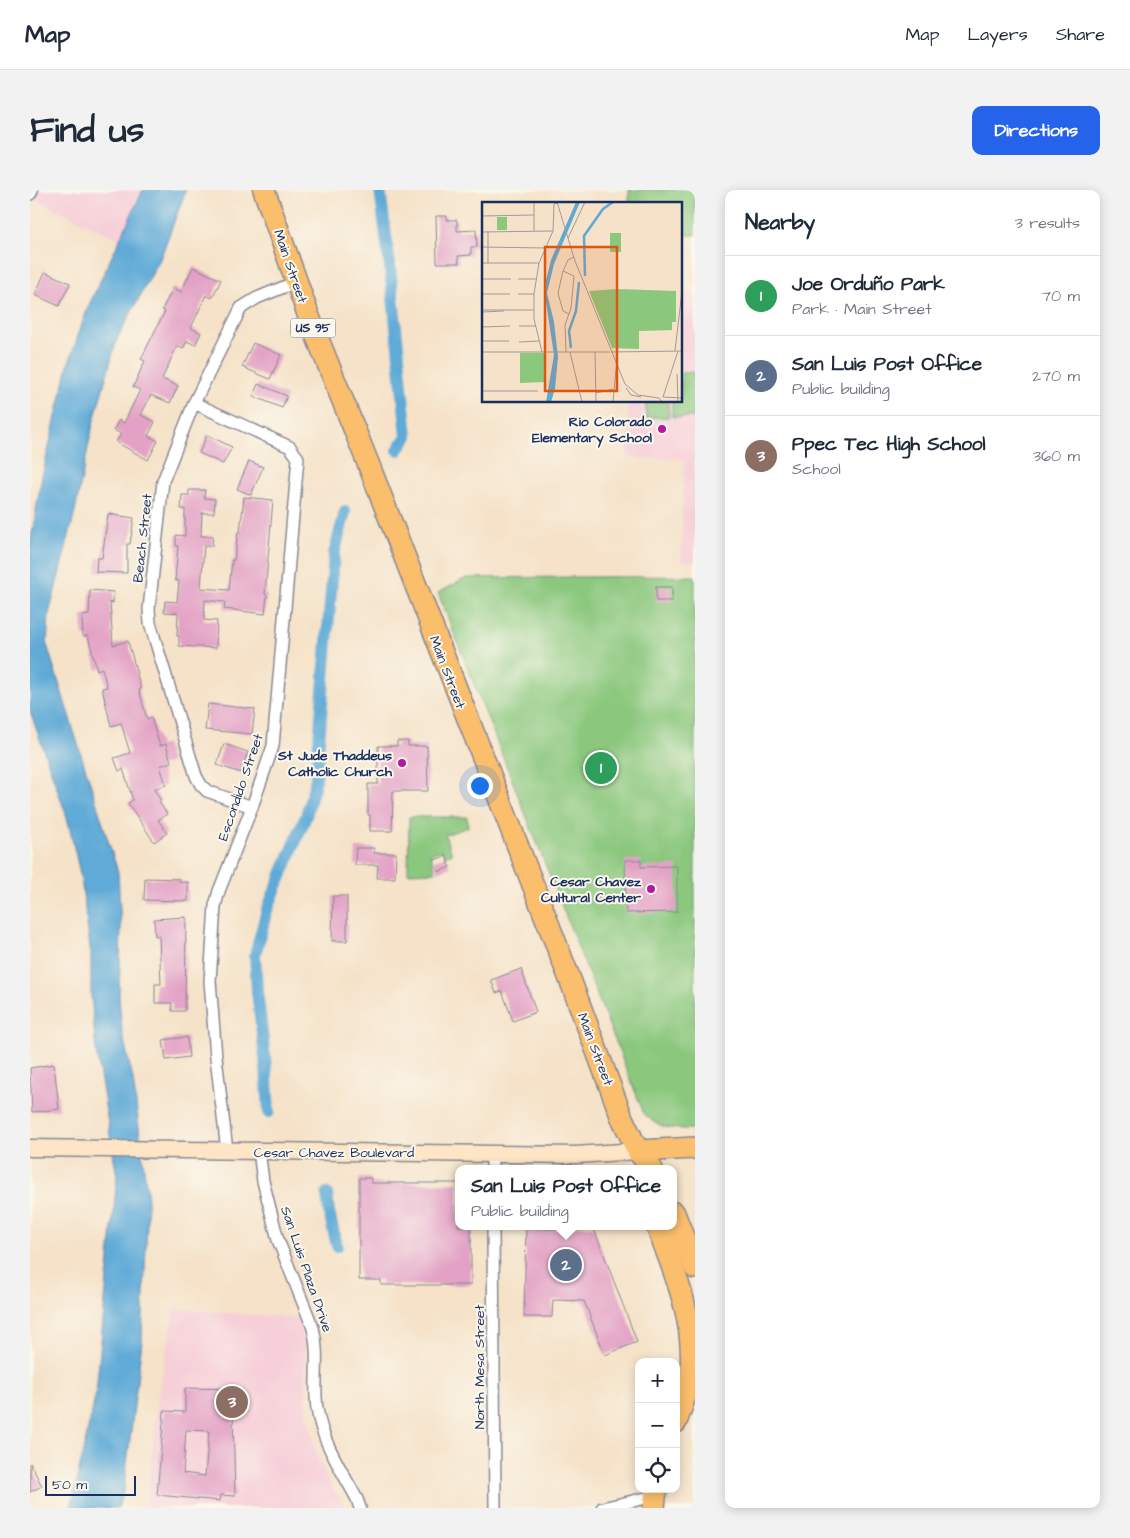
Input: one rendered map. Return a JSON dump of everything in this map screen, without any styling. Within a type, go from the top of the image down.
[{"type":"highway","name":"Main Street","points":[[264,190],[296,282],[639,1160]]},
{"type":"highway","points":[[639,1160],[695,1148]]},
{"type":"highway","points":[[677,1221],[695,1268]]},
{"type":"highway","points":[[659,1230],[691,1313],[692,1361],[685,1398],[680,1411]]},
{"type":"street","points":[[30,194],[32,190]]},
{"type":"street","name":"Beach Street","points":[[252,807],[207,791],[196,776],[150,623],[149,609],[163,481],[194,403],[241,308],[257,298],[296,282]]},
{"type":"street","name":"Escondido Street","points":[[194,403],[290,447],[298,458],[273,746],[252,807],[219,891],[215,915],[210,981],[226,1151]]},
{"type":"street","name":"Cesar Chavez Boulevard","points":[[30,1148],[259,1151],[492,1161],[575,1155],[639,1160]]},
{"type":"street","name":"San Luis Plaza Drive","points":[[259,1151],[263,1181],[278,1240],[317,1341],[316,1398],[319,1420],[327,1444],[360,1508]]},
{"type":"street","name":"North Mesa Street","points":[[493,1230],[495,1508]]},
{"type":"street","points":[[602,1508],[655,1498]]},
{"type":"shaded area","points":[[32,190],[186,190],[160,259],[30,197]]},
{"type":"shaded area","name":"Rio Colorado Elementary School","points":[[682,295],[695,295],[695,561],[681,561],[684,459],[628,457],[628,402],[682,402]]},
{"type":"shaded area","points":[[175,1309],[298,1318],[305,1345],[307,1414],[317,1456],[329,1482],[346,1508],[146,1508],[159,1389]]},
{"type":"green space","points":[[629,190],[695,190],[695,235],[682,235],[682,202],[629,202]]},
{"type":"green space","points":[[694,372],[695,417],[672,417],[672,402],[682,402],[682,373]]},
{"type":"green space","points":[[646,402],[668,402],[669,417],[646,418]]},
{"type":"green space","points":[[695,576],[695,1129],[680,1129],[662,1126],[644,1114],[438,593],[466,578]]},
{"type":"green space","points":[[409,817],[467,817],[468,827],[445,835],[452,854],[445,855],[442,850],[430,854],[436,872],[408,873]]},
{"type":"water","points":[[143,190],[186,190],[160,259],[117,339],[93,424],[74,516],[49,614],[47,645],[118,872],[121,928],[119,997],[122,1032],[133,1079],[148,1199],[142,1341],[124,1488],[118,1508],[71,1508],[96,1392],[117,1177],[96,1051],[91,995],[91,955],[81,878],[67,817],[30,711],[30,545],[41,481],[68,365],[88,307]]},
{"type":"building","points":[[436,216],[447,216],[447,220],[457,220],[457,231],[476,230],[477,247],[471,247],[471,255],[458,256],[459,263],[437,263]]},
{"type":"building","points":[[193,267],[221,280],[212,298],[206,295],[191,328],[201,333],[195,345],[187,341],[183,349],[177,346],[162,379],[178,386],[170,403],[151,395],[141,415],[155,422],[148,436],[158,441],[148,460],[116,442],[121,434],[114,430],[119,420],[124,423],[140,390],[133,387],[145,361],[141,359],[165,311],[162,310],[173,288],[181,292]]},
{"type":"building","points":[[45,272],[70,283],[59,306],[35,295]]},
{"type":"building","points":[[253,343],[281,355],[270,379],[242,367]]},
{"type":"building","points":[[258,384],[287,396],[282,408],[253,396]]},
{"type":"building","points":[[207,435],[232,447],[223,464],[199,453]]},
{"type":"building","points":[[249,461],[263,467],[251,495],[237,489]]},
{"type":"building","points":[[189,490],[205,490],[204,498],[215,499],[214,513],[202,513],[201,536],[213,536],[212,546],[204,546],[201,588],[229,590],[232,560],[234,560],[238,532],[240,532],[244,497],[273,500],[265,614],[224,609],[225,602],[205,600],[204,620],[217,621],[216,648],[179,646],[179,636],[177,636],[178,613],[164,612],[165,601],[177,602],[179,581],[175,580],[178,546],[176,546],[176,535],[185,536],[185,509],[181,509],[182,495],[189,495]]},
{"type":"building","points":[[108,514],[134,518],[130,544],[127,544],[127,573],[96,572],[97,558],[102,558]]},
{"type":"building","points":[[656,587],[672,587],[672,601],[656,601]]},
{"type":"building","points":[[90,590],[114,592],[113,603],[110,602],[113,645],[128,641],[147,719],[151,717],[160,746],[166,744],[171,762],[160,766],[166,785],[154,789],[161,801],[159,802],[167,814],[158,820],[167,833],[154,842],[128,803],[133,800],[123,769],[119,771],[114,758],[130,753],[121,723],[111,726],[102,688],[107,687],[102,668],[97,670],[88,636],[83,636],[82,616],[89,615]]},
{"type":"building","points":[[208,704],[255,709],[252,734],[205,730]]},
{"type":"building","name":"St Jude Thaddeus Catholic Church","points":[[397,741],[408,741],[408,746],[427,746],[428,791],[393,791],[392,831],[370,831],[368,784],[378,784],[378,746],[397,746]]},
{"type":"building","points":[[224,744],[248,752],[241,773],[217,765]]},
{"type":"building","points":[[356,848],[374,848],[374,853],[396,853],[395,878],[377,878],[378,865],[355,865]]},
{"type":"building","points":[[446,856],[450,867],[438,872],[434,860]]},
{"type":"building","name":"Cesar Chavez Cultural Center","points":[[625,860],[641,860],[641,867],[677,866],[677,912],[626,913]]},
{"type":"building","points":[[145,878],[180,879],[179,882],[188,882],[188,901],[144,900]]},
{"type":"building","points":[[333,896],[347,896],[347,941],[332,941]]},
{"type":"building","points":[[186,917],[185,1011],[172,1011],[172,1003],[155,1003],[155,984],[161,984],[159,936],[155,936],[154,919]]},
{"type":"building","points":[[521,969],[536,1012],[513,1021],[502,991],[496,993],[491,980]]},
{"type":"building","points":[[187,1037],[189,1057],[166,1060],[163,1040]]},
{"type":"building","points":[[54,1064],[59,1109],[32,1112],[30,1068]]},
{"type":"building","points":[[359,1178],[371,1178],[371,1183],[455,1183],[455,1230],[471,1230],[471,1285],[381,1285],[381,1280],[359,1280]]},
{"type":"building","points":[[526,1230],[595,1230],[637,1342],[605,1355],[584,1301],[553,1300],[552,1317],[524,1317]]},
{"type":"building","points":[[185,1388],[237,1389],[239,1414],[233,1415],[235,1496],[221,1495],[220,1501],[157,1495],[164,1411],[185,1412]],"holes":[[[186,1430],[209,1431],[205,1476],[183,1473]]]},
{"type":"building","points":[[30,1463],[42,1486],[30,1492]]},
{"type":"waterway","points":[[380,190],[390,267],[407,436],[398,450]]},
{"type":"waterway","points":[[269,1112],[255,955],[267,910],[306,816],[316,779],[334,554],[345,512]]},
{"type":"waterway","points":[[327,1194],[337,1246]]},
{"type":"place","name":"Rio Colorado Elementary School","points":[[662,429]]},
{"type":"place","name":"St Jude Thaddeus Catholic Church","points":[[402,763]]},
{"type":"place","name":"Joe Orduño Park","points":[[601,768]]},
{"type":"place","name":"Cesar Chavez Cultural Center","points":[[651,889]]},
{"type":"place","name":"San Luis Post Office","points":[[566,1265]]},
{"type":"place","name":"Ppec Tec High School","points":[[232,1402]]}]
